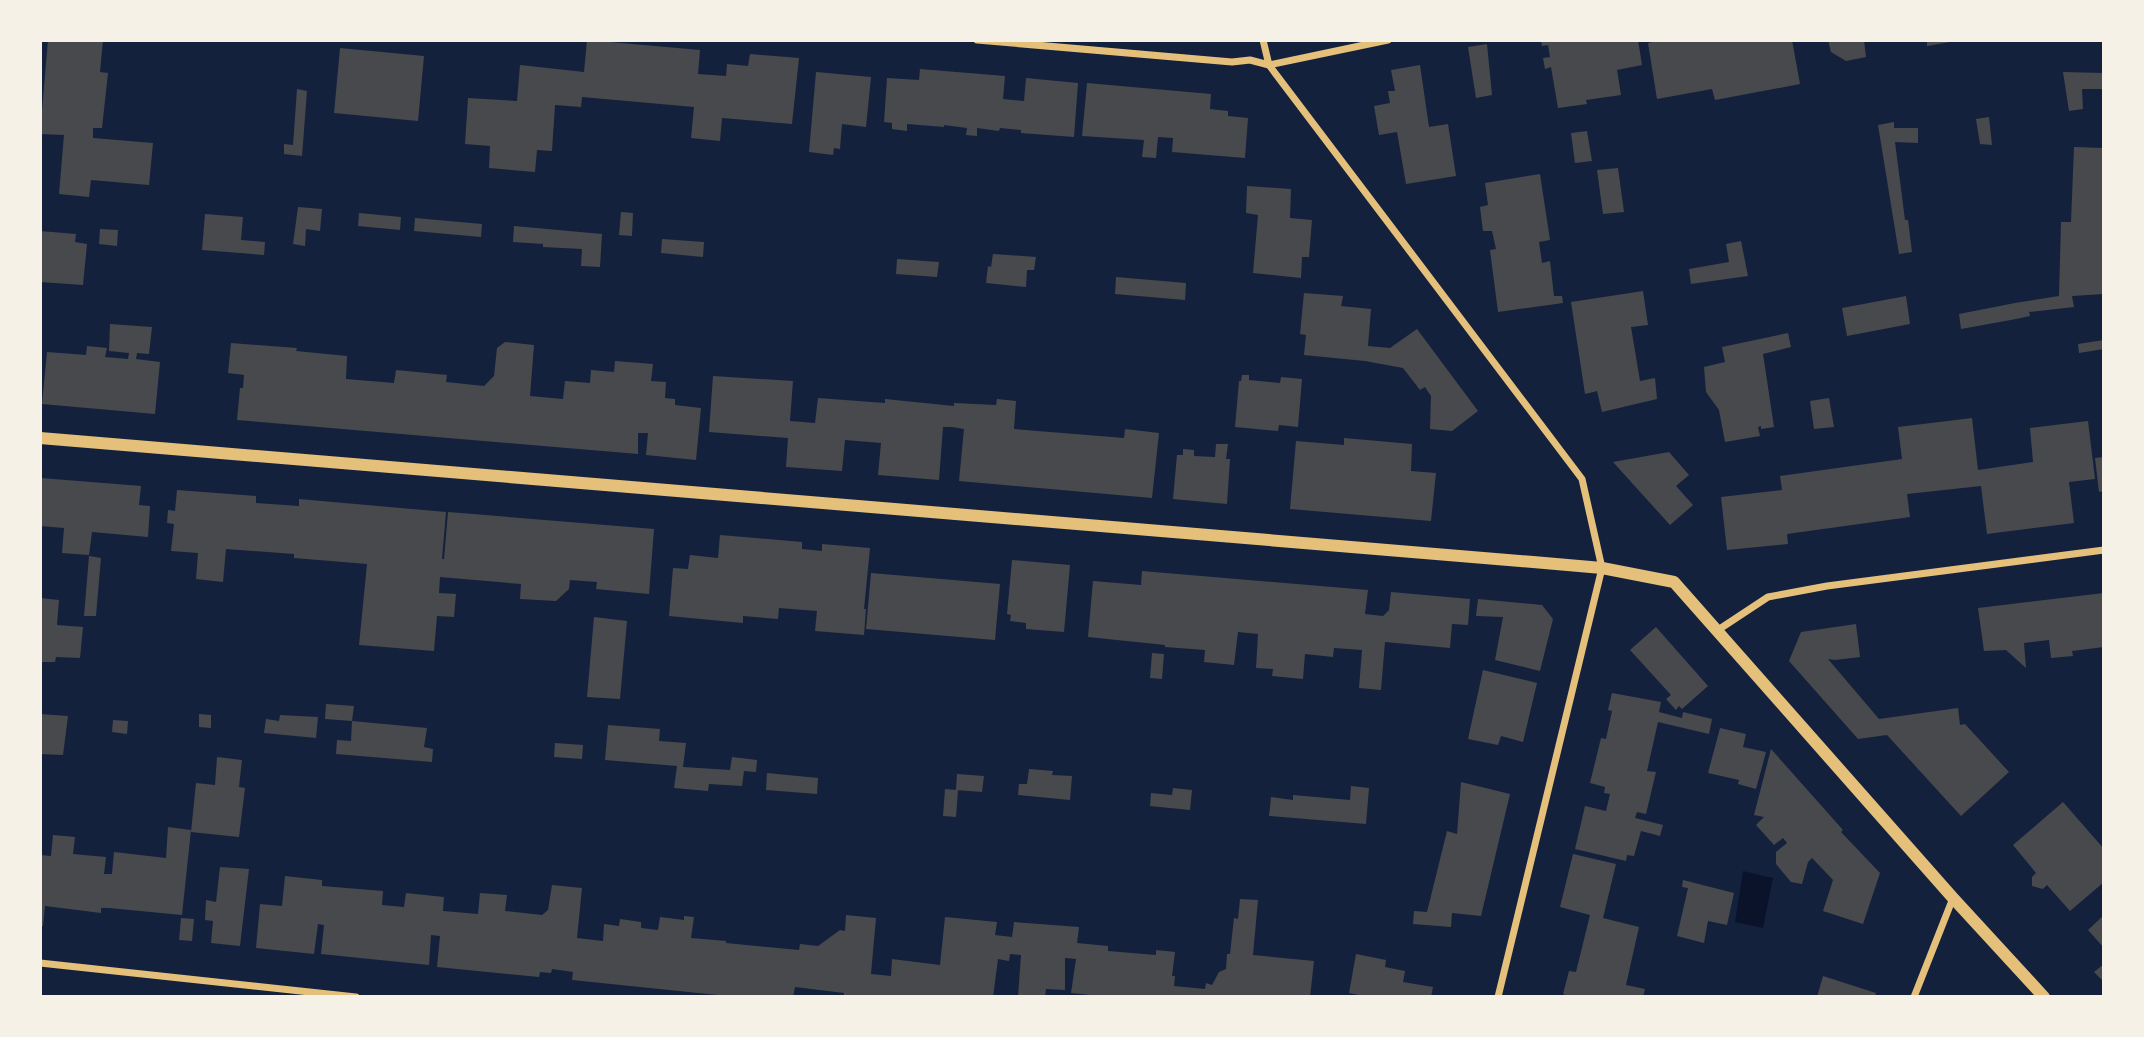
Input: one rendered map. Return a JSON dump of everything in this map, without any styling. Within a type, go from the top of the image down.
[{"type":"street","points":[[977,40],[1232,62],[1250,60],[1269,65],[1388,40]]},
{"type":"street","points":[[1263,40],[1269,65],[1583,479],[1602,568],[1498,997]]},
{"type":"street","points":[[40,438],[1602,568],[1674,582],[1952,898],[2044,997]]},
{"type":"street","points":[[1718,629],[1768,597],[1827,586],[2104,550]]},
{"type":"street","points":[[1914,997],[1952,898]]},
{"type":"street","points":[[40,963],[356,997]]},
{"type":"water","points":[[1743,871],[1773,878],[1763,928],[1735,922]]},
{"type":"building","points":[[48,40],[103,40],[100,72],[108,73],[102,128],[93,128],[93,138],[153,143],[149,185],[91,180],[89,197],[59,194],[64,135],[40,134]]},
{"type":"building","points":[[587,40],[700,50],[698,74],[726,76],[727,64],[748,66],[750,54],[799,58],[792,124],[722,118],[720,141],[691,138],[694,107],[582,97],[581,107],[555,105],[552,151],[537,150],[535,172],[489,168],[490,146],[465,144],[468,98],[517,101],[520,65],[584,72]]},
{"type":"building","points":[[1541,40],[1638,40],[1642,65],[1617,70],[1621,95],[1586,100],[1587,104],[1558,108],[1551,67],[1545,69],[1543,58],[1550,57],[1548,45],[1542,46]]},
{"type":"building","points":[[1662,40],[1792,40],[1800,84],[1715,100],[1712,89],[1657,99],[1648,43]]},
{"type":"building","points":[[1828,40],[1864,40],[1866,57],[1846,61],[1831,52]]},
{"type":"building","points":[[1927,40],[1950,40],[1950,42],[1927,46]]},
{"type":"building","points":[[1487,44],[1492,95],[1476,98],[1468,47]]},
{"type":"building","points":[[340,48],[424,56],[418,121],[334,113]]},
{"type":"building","points":[[1420,65],[1429,127],[1448,124],[1456,176],[1406,184],[1397,132],[1379,135],[1374,106],[1390,103],[1388,91],[1395,91],[1391,70]]},
{"type":"building","points":[[920,69],[1005,76],[1003,99],[1024,101],[1026,78],[1078,83],[1074,137],[1021,133],[1021,130],[1000,128],[999,131],[977,128],[977,136],[966,135],[967,128],[944,125],[907,124],[907,131],[892,129],[892,123],[884,122],[887,78],[919,80]]},
{"type":"building","points":[[816,72],[871,77],[866,127],[842,124],[840,149],[834,148],[833,155],[809,152]]},
{"type":"building","points":[[2063,72],[2104,73],[2104,89],[2082,89],[2083,109],[2069,111]]},
{"type":"building","points":[[1087,83],[1211,94],[1210,109],[1228,111],[1228,116],[1248,118],[1245,158],[1172,152],[1173,138],[1158,137],[1156,158],[1142,157],[1144,140],[1082,136]]},
{"type":"building","points":[[297,89],[307,91],[302,156],[284,154],[284,144],[293,145]]},
{"type":"building","points":[[1989,117],[1992,145],[1980,144],[1976,119]]},
{"type":"building","points":[[1894,122],[1894,128],[1918,128],[1918,143],[1895,142],[1912,252],[1899,254],[1878,125]]},
{"type":"building","points":[[1587,131],[1592,161],[1575,163],[1571,133]]},
{"type":"building","points":[[2074,147],[2104,148],[2104,294],[2072,296],[2074,307],[2029,312],[2030,316],[1961,329],[1959,314],[2059,296],[2061,222],[2071,222]]},
{"type":"building","points":[[1618,168],[1624,212],[1603,214],[1597,170]]},
{"type":"building","points":[[1540,174],[1550,240],[1539,242],[1542,263],[1550,261],[1554,296],[1562,296],[1563,303],[1498,312],[1490,250],[1496,249],[1492,231],[1483,231],[1480,207],[1488,205],[1485,183]]},
{"type":"building","points":[[1247,186],[1291,189],[1290,218],[1312,220],[1309,257],[1302,257],[1301,278],[1253,273],[1258,215],[1246,213]]},
{"type":"building","points":[[298,207],[322,209],[320,231],[306,229],[305,246],[293,244]]},
{"type":"building","points":[[621,212],[633,213],[632,236],[619,235]]},
{"type":"building","points":[[359,213],[401,217],[400,230],[358,226]]},
{"type":"building","points":[[205,214],[243,217],[241,240],[265,242],[264,255],[202,250]]},
{"type":"building","points":[[415,218],[482,224],[481,237],[414,231]]},
{"type":"building","points":[[514,226],[602,234],[600,267],[581,266],[582,249],[513,242]]},
{"type":"building","points":[[100,229],[118,230],[117,246],[99,244]]},
{"type":"building","points":[[40,231],[76,234],[75,242],[87,244],[83,285],[40,282]]},
{"type":"building","points":[[662,239],[704,242],[703,257],[661,253]]},
{"type":"building","points":[[1741,241],[1748,276],[1691,284],[1689,269],[1729,262],[1726,244]]},
{"type":"building","points":[[993,254],[1036,257],[1034,270],[1027,270],[1026,287],[986,283]]},
{"type":"building","points":[[897,259],[939,262],[937,277],[896,274]]},
{"type":"building","points":[[1116,277],[1186,283],[1185,300],[1115,294]]},
{"type":"building","points":[[1643,291],[1648,325],[1631,327],[1640,381],[1655,378],[1657,399],[1602,412],[1597,391],[1585,394],[1571,302]]},
{"type":"building","points":[[1304,293],[1343,296],[1341,306],[1371,309],[1368,346],[1390,348],[1417,329],[1478,411],[1452,431],[1430,429],[1431,396],[1425,387],[1420,390],[1403,368],[1304,355],[1306,335],[1300,334]]},
{"type":"building","points":[[1906,296],[1910,324],[1847,336],[1842,308]]},
{"type":"building","points":[[110,324],[152,327],[149,354],[137,353],[136,359],[160,362],[155,414],[42,404],[47,352],[86,355],[87,346],[107,348],[105,357],[128,359],[129,353],[109,351]]},
{"type":"building","points":[[1788,333],[1791,347],[1763,354],[1774,427],[1761,429],[1761,426],[1758,427],[1760,436],[1725,442],[1719,410],[1706,392],[1704,367],[1725,362],[1722,347]]},
{"type":"building","points":[[2104,340],[2104,349],[2079,353],[2078,344]]},
{"type":"building","points":[[505,342],[534,345],[530,396],[563,399],[565,381],[590,383],[591,370],[614,372],[615,361],[653,364],[651,381],[666,382],[665,398],[675,399],[675,405],[701,408],[696,460],[646,455],[648,433],[638,433],[638,454],[237,420],[244,375],[228,373],[231,343],[297,348],[296,351],[347,356],[346,379],[394,383],[396,370],[447,375],[446,382],[484,386],[494,376],[497,348]]},
{"type":"building","points":[[1242,375],[1249,375],[1249,380],[1280,383],[1281,377],[1302,379],[1298,427],[1279,425],[1278,431],[1235,427],[1239,381]]},
{"type":"building","points":[[713,376],[793,381],[790,421],[815,423],[818,398],[885,403],[885,399],[954,406],[954,403],[996,405],[997,399],[1016,401],[1014,429],[1124,438],[1125,429],[1159,433],[1152,498],[959,481],[964,429],[952,427],[943,427],[939,480],[878,475],[881,443],[845,440],[842,471],[786,467],[788,438],[709,432]]},
{"type":"building","points":[[1829,398],[1834,427],[1814,429],[1810,401]]},
{"type":"building","points":[[1972,418],[1978,470],[2033,462],[2030,428],[2088,421],[2095,479],[2069,482],[2074,523],[1987,534],[1981,486],[1907,494],[1910,517],[1787,534],[1788,544],[1727,550],[1721,497],[1782,490],[1780,476],[1902,459],[1898,427]]},
{"type":"building","points":[[1344,438],[1412,444],[1411,471],[1436,473],[1431,521],[1290,509],[1296,441],[1344,445]]},
{"type":"building","points":[[1216,444],[1228,444],[1226,459],[1230,459],[1227,504],[1173,499],[1177,455],[1183,455],[1183,449],[1194,450],[1194,456],[1215,457]]},
{"type":"building","points":[[1669,452],[1689,475],[1676,486],[1693,505],[1670,525],[1613,462]]},
{"type":"building","points":[[2104,457],[2104,491],[2099,492],[2095,458]]},
{"type":"building","points":[[41,478],[141,486],[139,505],[150,506],[148,537],[92,532],[89,555],[62,553],[64,528],[40,526]]},
{"type":"building","points":[[177,490],[256,496],[256,503],[299,506],[299,499],[446,512],[442,559],[448,512],[654,529],[649,594],[596,589],[597,582],[570,580],[569,589],[556,601],[520,599],[521,584],[440,577],[439,593],[456,594],[454,617],[437,616],[434,651],[359,645],[367,564],[294,558],[294,554],[226,549],[223,582],[196,579],[198,553],[171,551],[174,524],[167,523],[168,510],[175,511]]},
{"type":"building","points":[[720,535],[802,542],[802,549],[822,551],[822,544],[870,548],[864,635],[815,631],[817,611],[779,608],[778,619],[743,616],[743,623],[669,616],[673,568],[688,569],[690,555],[718,558]]},
{"type":"building","points":[[89,556],[101,558],[96,616],[84,616]]},
{"type":"building","points":[[1012,560],[1070,565],[1064,632],[1026,629],[1026,623],[1010,621],[1011,615],[1007,614]]},
{"type":"building","points":[[1142,571],[1368,590],[1365,614],[1383,616],[1389,610],[1391,592],[1470,599],[1468,625],[1452,624],[1450,648],[1385,642],[1381,690],[1359,688],[1362,650],[1334,648],[1333,657],[1305,654],[1303,679],[1272,676],[1273,669],[1256,668],[1258,634],[1238,632],[1234,665],[1204,662],[1205,650],[1088,637],[1093,581],[1141,585]]},
{"type":"building","points":[[871,573],[1000,584],[995,640],[866,629]]},
{"type":"building","points":[[2104,593],[2104,647],[2072,651],[2073,656],[2051,658],[2049,640],[2024,643],[2026,668],[2006,650],[1984,651],[1978,608]]},
{"type":"building","points":[[40,598],[59,600],[57,625],[83,627],[80,658],[56,657],[55,662],[40,662]]},
{"type":"building","points":[[1478,599],[1542,605],[1553,619],[1540,671],[1495,660],[1503,617],[1476,616]]},
{"type":"building","points":[[594,617],[627,621],[620,699],[587,697]]},
{"type":"building","points":[[1856,624],[1860,657],[1828,659],[1879,719],[1958,708],[1960,725],[1965,724],[2009,772],[1961,816],[1887,735],[1858,739],[1789,661],[1801,632]]},
{"type":"building","points":[[1656,627],[1708,686],[1682,709],[1679,706],[1676,710],[1666,699],[1671,695],[1630,650]]},
{"type":"building","points":[[1152,653],[1164,654],[1162,679],[1150,678]]},
{"type":"building","points":[[1483,670],[1537,683],[1523,742],[1501,736],[1498,745],[1468,739]]},
{"type":"building","points":[[1612,693],[1661,702],[1659,712],[1682,718],[1683,712],[1712,719],[1709,734],[1658,722],[1647,771],[1656,772],[1646,814],[1637,812],[1635,818],[1663,825],[1660,836],[1641,831],[1634,856],[1627,855],[1626,861],[1575,849],[1585,806],[1606,811],[1610,794],[1604,793],[1605,787],[1590,783],[1601,738],[1606,739],[1612,711],[1608,710]]},
{"type":"building","points":[[326,704],[354,706],[352,721],[325,719]]},
{"type":"building","points":[[40,714],[68,716],[63,755],[40,754]]},
{"type":"building","points":[[199,714],[211,715],[211,728],[199,727]]},
{"type":"building","points":[[280,715],[318,717],[316,738],[264,733],[266,719],[279,721]]},
{"type":"building","points":[[113,720],[128,721],[127,734],[112,732]]},
{"type":"building","points":[[352,721],[427,728],[424,747],[433,749],[432,762],[336,754],[337,740],[351,741]]},
{"type":"building","points":[[608,725],[660,729],[659,741],[686,743],[683,767],[730,770],[732,757],[757,760],[756,772],[744,771],[742,786],[709,784],[708,791],[674,788],[677,766],[605,760]]},
{"type":"building","points":[[1720,728],[1746,734],[1743,747],[1766,752],[1756,789],[1738,784],[1739,780],[1708,773]]},
{"type":"building","points":[[555,743],[583,745],[582,759],[554,757]]},
{"type":"building","points":[[1771,749],[1843,830],[1841,832],[1880,873],[1863,924],[1823,911],[1833,880],[1812,858],[1808,862],[1802,884],[1791,882],[1776,864],[1776,852],[1787,843],[1783,838],[1774,845],[1756,825],[1764,817],[1754,815]]},
{"type":"building","points":[[217,757],[242,760],[239,787],[245,788],[239,837],[191,832],[196,783],[215,785]]},
{"type":"building","points":[[1029,769],[1053,771],[1052,775],[1072,776],[1070,800],[1018,795],[1019,784],[1027,784]]},
{"type":"building","points":[[767,773],[818,778],[817,794],[766,790]]},
{"type":"building","points":[[957,774],[984,776],[982,792],[956,790]]},
{"type":"building","points":[[1461,782],[1510,794],[1481,916],[1452,913],[1451,927],[1413,924],[1414,911],[1427,912],[1447,831],[1457,834]]},
{"type":"building","points":[[1351,786],[1369,788],[1366,824],[1269,816],[1271,797],[1293,800],[1293,795],[1350,800]]},
{"type":"building","points":[[1173,788],[1192,790],[1190,810],[1150,806],[1151,793],[1172,795]]},
{"type":"building","points":[[945,789],[958,790],[956,817],[943,816]]},
{"type":"building","points":[[2063,802],[2104,849],[2104,882],[2070,911],[2047,885],[2043,889],[2032,886],[2032,877],[2036,873],[2013,845]]},
{"type":"building","points":[[168,827],[191,830],[182,915],[109,908],[101,908],[101,913],[45,906],[43,926],[40,926],[40,855],[51,856],[53,835],[75,837],[73,854],[106,857],[104,874],[112,874],[114,852],[166,858]]},
{"type":"building","points":[[1573,854],[1616,864],[1603,918],[1639,927],[1626,985],[1645,989],[1643,997],[1570,997],[1563,994],[1569,971],[1576,972],[1590,915],[1560,907]]},
{"type":"building","points":[[220,867],[249,869],[240,946],[211,943],[213,921],[205,920],[206,900],[216,902]]},
{"type":"building","points":[[285,876],[322,880],[322,886],[383,891],[382,905],[404,907],[406,893],[444,897],[443,911],[478,914],[480,893],[507,895],[505,911],[542,915],[548,910],[552,885],[582,888],[577,938],[603,941],[604,924],[619,926],[620,919],[641,922],[641,928],[658,930],[660,917],[684,920],[684,916],[694,917],[691,938],[799,950],[800,944],[818,946],[840,930],[845,931],[846,915],[876,918],[871,974],[891,976],[892,959],[940,965],[945,917],[997,922],[995,935],[1012,937],[1014,922],[1079,927],[1077,943],[1108,946],[1108,951],[1156,955],[1156,950],[1175,952],[1172,976],[1175,976],[1174,986],[1205,989],[1206,983],[1212,985],[1219,972],[1226,969],[1234,918],[1238,919],[1240,899],[1258,900],[1253,955],[1314,961],[1310,997],[1110,997],[1071,993],[1076,959],[1065,958],[1065,990],[1046,989],[1045,997],[1018,997],[1021,955],[1010,954],[1009,961],[998,959],[993,997],[844,997],[844,993],[795,987],[793,997],[737,997],[572,980],[573,972],[552,969],[551,973],[540,972],[539,977],[437,967],[440,936],[431,935],[429,965],[321,954],[324,925],[318,924],[314,954],[256,948],[260,904],[282,906]]},
{"type":"building","points":[[1683,880],[1734,893],[1727,925],[1708,921],[1704,943],[1677,936],[1688,888],[1682,887]]},
{"type":"building","points":[[2104,915],[2104,948],[2088,930]]},
{"type":"building","points":[[181,918],[194,919],[192,941],[179,940]]},
{"type":"building","points":[[1356,954],[1386,960],[1385,967],[1405,971],[1403,982],[1433,987],[1431,997],[1368,997],[1349,993]]},
{"type":"building","points":[[2104,964],[2104,982],[2094,972]]},
{"type":"building","points":[[1823,976],[1876,993],[1875,997],[1817,997]]}]
